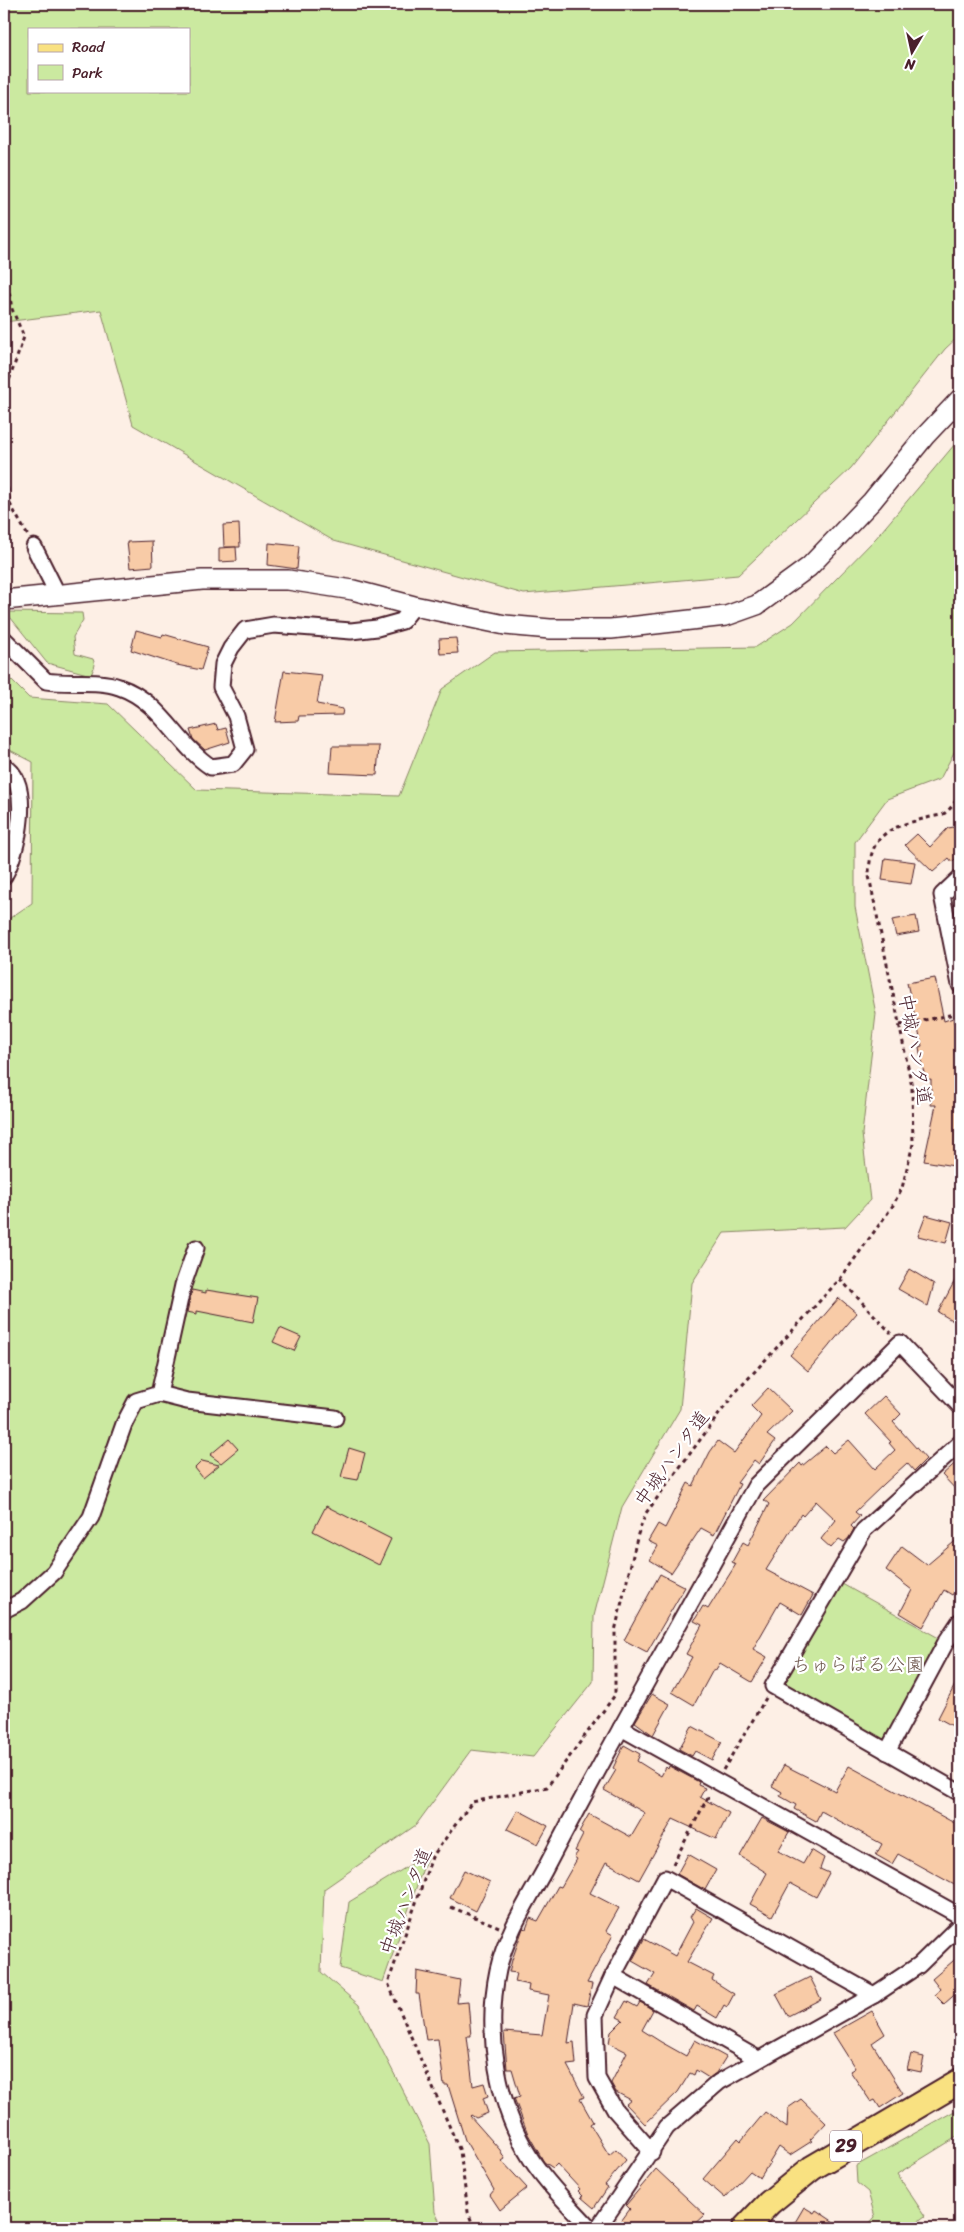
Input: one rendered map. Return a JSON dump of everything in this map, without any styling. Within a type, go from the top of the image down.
[{"type":"main road","name":"29","points":[[745,2228],[769,2203],[812,2168],[960,2081]]},
{"type":"street","points":[[4,600],[57,593],[202,580],[288,580],[352,590],[414,606],[506,625],[550,629],[611,629],[726,616],[757,605],[809,567],[872,501],[925,436],[960,399]]},
{"type":"street","points":[[34,547],[57,593]]},
{"type":"street","points":[[4,639],[46,681],[119,686],[139,697],[165,719],[198,758],[212,767],[234,764],[245,749],[236,716],[222,686],[224,664],[231,648],[245,630],[274,625],[351,631],[377,628],[402,621],[414,606]]},
{"type":"street","points":[[4,766],[15,778],[21,796],[12,860],[4,876]]},
{"type":"street","points":[[960,878],[942,895],[960,985]]},
{"type":"street","points":[[159,1394],[183,1285],[196,1248]]},
{"type":"street","points":[[590,2228],[531,2159],[514,2126],[502,2088],[493,2044],[493,2006],[498,1969],[511,1932],[621,1728],[756,1485],[900,1342],[960,1406]]},
{"type":"street","points":[[4,1610],[22,1601],[54,1572],[91,1517],[124,1424],[136,1402],[159,1394],[187,1401],[334,1418]]},
{"type":"street","points":[[960,1443],[864,1530],[773,1686],[960,1793]]},
{"type":"street","points":[[887,1752],[946,1642],[960,1621]]},
{"type":"street","points":[[621,1728],[960,1916]]},
{"type":"street","points":[[652,2152],[615,2110],[597,2078],[595,2016],[613,1976],[665,1878],[874,1995]]},
{"type":"street","points":[[598,2228],[652,2152],[667,2127],[719,2082],[874,1995],[919,1965],[960,1926]]},
{"type":"street","points":[[613,1976],[758,2059]]},
{"type":"path","points":[[4,261],[12,309],[24,337],[4,395]]},
{"type":"path","points":[[4,464],[10,504],[34,547]]},
{"type":"path","name":"中城ハンタ道","points":[[474,2228],[468,2212],[460,2151],[388,1983],[432,1857],[472,1802],[546,1788],[615,1695],[615,1631],[638,1534],[646,1513],[734,1394],[840,1279],[892,1207],[902,1188],[913,1144],[912,1087],[869,876],[871,856],[874,846],[887,831],[897,825],[945,813],[960,795]]},
{"type":"path","points":[[900,1026],[960,1013]]},
{"type":"path","points":[[840,1279],[900,1342]]},
{"type":"path","points":[[665,1878],[717,1780],[773,1686]]},
{"type":"path","points":[[451,1907],[511,1932]]},
{"type":"green space","points":[[4,4],[960,4],[960,335],[945,349],[851,468],[738,575],[524,594],[334,541],[133,425],[101,310],[4,322]]},
{"type":"green space","points":[[960,438],[960,741],[940,779],[887,799],[855,842],[855,907],[876,1014],[862,1134],[870,1200],[845,1227],[724,1233],[692,1283],[680,1409],[622,1507],[594,1616],[593,1682],[533,1757],[471,1750],[416,1825],[324,1889],[321,1972],[359,2005],[430,2144],[435,2212],[443,2228],[4,2228],[4,922],[32,903],[33,762],[4,747],[4,673],[29,698],[108,704],[197,790],[399,796],[442,689],[495,652],[756,647],[793,623],[876,538]]},
{"type":"green space","points":[[6,612],[82,613],[83,620],[73,637],[75,654],[93,659],[95,665],[91,675],[47,663]]},
{"type":"green space","points":[[4,784],[9,816],[4,834]]},
{"type":"green space","name":"ちゅらばる公園","points":[[835,1580],[946,1642],[887,1752],[773,1686]]},
{"type":"green space","points":[[428,1854],[383,1982],[340,1968],[349,1902]]},
{"type":"green space","points":[[960,2108],[960,2135],[897,2174],[925,2216],[909,2228],[865,2228],[875,2217],[868,2192],[857,2183],[856,2166]]},
{"type":"building","points":[[239,524],[240,547],[224,547],[223,525]]},
{"type":"building","points":[[152,541],[153,566],[130,568],[127,542]]},
{"type":"building","points":[[269,543],[299,546],[297,569],[268,565]]},
{"type":"building","points":[[236,547],[237,561],[219,562],[219,548]]},
{"type":"building","points":[[136,630],[162,637],[163,634],[208,647],[201,670],[177,665],[131,650]]},
{"type":"building","points":[[456,638],[458,653],[440,654],[439,639]]},
{"type":"building","points":[[284,671],[322,675],[317,704],[343,709],[342,715],[299,716],[298,721],[275,722]]},
{"type":"building","points":[[216,724],[218,730],[226,728],[230,742],[205,750],[193,739],[190,730]]},
{"type":"building","points":[[332,746],[379,746],[377,775],[330,773]]},
{"type":"building","points":[[960,826],[960,854],[952,862],[949,858],[933,872],[905,845],[917,834],[930,847],[948,828]]},
{"type":"building","points":[[885,858],[915,862],[911,884],[882,880]]},
{"type":"building","points":[[916,916],[919,932],[896,936],[892,920]]},
{"type":"building","points":[[935,978],[944,1021],[953,1018],[960,1048],[954,1049],[960,1080],[960,1167],[924,1161],[936,1105],[931,1105],[931,1079],[926,1080],[922,1065],[919,1047],[922,1046],[907,983]]},
{"type":"building","points":[[926,1215],[952,1222],[946,1243],[918,1236]]},
{"type":"building","points":[[909,1269],[934,1284],[928,1306],[898,1289]]},
{"type":"building","points":[[960,1271],[960,1325],[938,1312]]},
{"type":"building","points":[[192,1290],[206,1293],[206,1290],[258,1298],[253,1322],[197,1311],[197,1314],[187,1312]]},
{"type":"building","points":[[839,1298],[857,1313],[808,1371],[790,1355]]},
{"type":"building","points":[[280,1328],[301,1337],[294,1351],[273,1342]]},
{"type":"building","points":[[768,1388],[792,1411],[767,1435],[775,1441],[759,1464],[754,1460],[737,1483],[740,1484],[714,1535],[701,1528],[671,1573],[650,1560],[658,1546],[648,1541],[658,1524],[665,1528],[688,1483],[693,1486],[710,1452],[718,1441],[734,1453],[761,1416],[751,1406]]},
{"type":"building","points":[[884,1396],[901,1414],[893,1422],[926,1459],[914,1471],[907,1463],[884,1484],[855,1512],[860,1516],[851,1526],[854,1529],[849,1538],[844,1542],[839,1539],[831,1548],[821,1539],[836,1520],[816,1501],[803,1516],[801,1514],[766,1570],[813,1595],[802,1615],[780,1602],[753,1649],[767,1657],[752,1682],[720,1663],[715,1671],[713,1670],[694,1705],[672,1692],[692,1657],[686,1654],[702,1625],[694,1621],[703,1606],[708,1609],[736,1564],[732,1562],[743,1542],[748,1545],[769,1504],[764,1500],[800,1463],[802,1466],[826,1446],[833,1453],[849,1440],[875,1469],[895,1450],[889,1443],[891,1442],[865,1414]]},
{"type":"building","points":[[229,1439],[238,1449],[221,1463],[210,1455]]},
{"type":"building","points":[[349,1448],[365,1453],[358,1480],[341,1477]]},
{"type":"building","points":[[960,1459],[960,1494],[942,1475]]},
{"type":"building","points":[[202,1461],[219,1465],[203,1478],[195,1468]]},
{"type":"building","points":[[326,1506],[391,1539],[379,1565],[313,1531]]},
{"type":"building","points":[[960,1537],[960,1585],[952,1595],[944,1590],[923,1627],[900,1613],[912,1590],[886,1570],[902,1546],[927,1565]]},
{"type":"building","points":[[660,1574],[685,1587],[647,1652],[624,1640]]},
{"type":"building","points":[[960,1675],[960,1730],[938,1718]]},
{"type":"building","points":[[652,1694],[670,1704],[653,1735],[635,1722]]},
{"type":"building","points":[[692,1726],[722,1742],[712,1760],[695,1751],[692,1756],[679,1749]]},
{"type":"building","points":[[624,1745],[640,1754],[637,1761],[661,1776],[666,1767],[668,1769],[669,1766],[699,1782],[698,1785],[705,1788],[700,1797],[729,1813],[716,1839],[673,1819],[639,1880],[606,1862],[590,1893],[619,1908],[606,1931],[613,1935],[587,1983],[592,1984],[587,2006],[574,2003],[568,2043],[574,2042],[576,2064],[567,2065],[584,2097],[580,2099],[593,2122],[590,2124],[609,2155],[616,2149],[626,2160],[605,2185],[608,2187],[594,2208],[581,2197],[583,2196],[578,2191],[580,2189],[557,2164],[553,2168],[544,2162],[528,2134],[514,2098],[520,2096],[512,2069],[507,2069],[504,2032],[542,2035],[549,1995],[528,1991],[529,1985],[515,1982],[517,1973],[509,1972],[523,1928],[526,1929],[530,1918],[538,1921],[558,1886],[561,1887],[577,1859],[574,1857],[578,1852],[575,1851],[583,1835],[579,1832],[589,1814],[631,1837],[645,1813],[604,1790],[616,1770],[613,1768]]},
{"type":"building","points":[[784,1765],[835,1791],[849,1766],[960,1826],[960,1888],[898,1854],[892,1864],[876,1855],[882,1844],[821,1811],[816,1821],[794,1809],[796,1805],[780,1796],[782,1792],[772,1786]]},
{"type":"building","points":[[518,1810],[548,1826],[538,1844],[507,1829]]},
{"type":"building","points":[[762,1818],[789,1832],[778,1851],[803,1864],[811,1850],[824,1858],[820,1869],[829,1873],[816,1897],[790,1883],[772,1916],[750,1904],[767,1873],[740,1856]]},
{"type":"building","points":[[688,1854],[716,1870],[705,1890],[677,1874]]},
{"type":"building","points":[[464,1870],[490,1882],[476,1911],[450,1898]]},
{"type":"building","points":[[696,1908],[713,1918],[687,1962],[714,1976],[712,1980],[734,1994],[727,2007],[724,2005],[717,2018],[697,2006],[694,2011],[648,1985],[655,1974],[632,1961],[644,1939],[675,1956],[693,1922],[690,1917]]},
{"type":"building","points":[[960,1955],[960,1990],[944,2004],[935,1995],[940,1989],[932,1979]]},
{"type":"building","points":[[417,1971],[460,1980],[457,2003],[468,2002],[471,2036],[467,2036],[473,2086],[484,2083],[488,2096],[483,2098],[488,2113],[476,2118],[470,2116],[500,2150],[505,2159],[502,2161],[527,2188],[500,2210],[490,2195],[494,2190],[465,2140],[448,2085],[444,2085],[438,2039],[426,2040],[419,1994],[416,1994]]},
{"type":"building","points":[[810,1977],[821,1999],[788,2016],[776,1994]]},
{"type":"building","points":[[626,2001],[637,2007],[640,2002],[653,2010],[642,2030],[686,2056],[695,2040],[726,2057],[716,2073],[709,2078],[696,2070],[694,2075],[690,2073],[678,2092],[645,2124],[626,2104],[631,2100],[616,2092],[611,2083],[627,2052],[609,2043],[611,2032],[623,2020],[617,2017]]},
{"type":"building","points":[[872,2011],[885,2034],[872,2043],[903,2093],[880,2108],[875,2100],[871,2102],[850,2071],[855,2068],[833,2033]]},
{"type":"building","points":[[911,2054],[924,2057],[921,2072],[907,2069]]},
{"type":"building","points":[[801,2099],[826,2123],[810,2140],[812,2141],[790,2155],[779,2147],[760,2178],[750,2171],[725,2198],[703,2179],[738,2138],[741,2141],[765,2112],[787,2128],[788,2108]]},
{"type":"building","points":[[656,2169],[705,2215],[691,2228],[616,2228],[630,2209],[626,2205]]},
{"type":"building","points":[[804,2207],[814,2213],[816,2210],[843,2228],[801,2228],[794,2224]]}]
